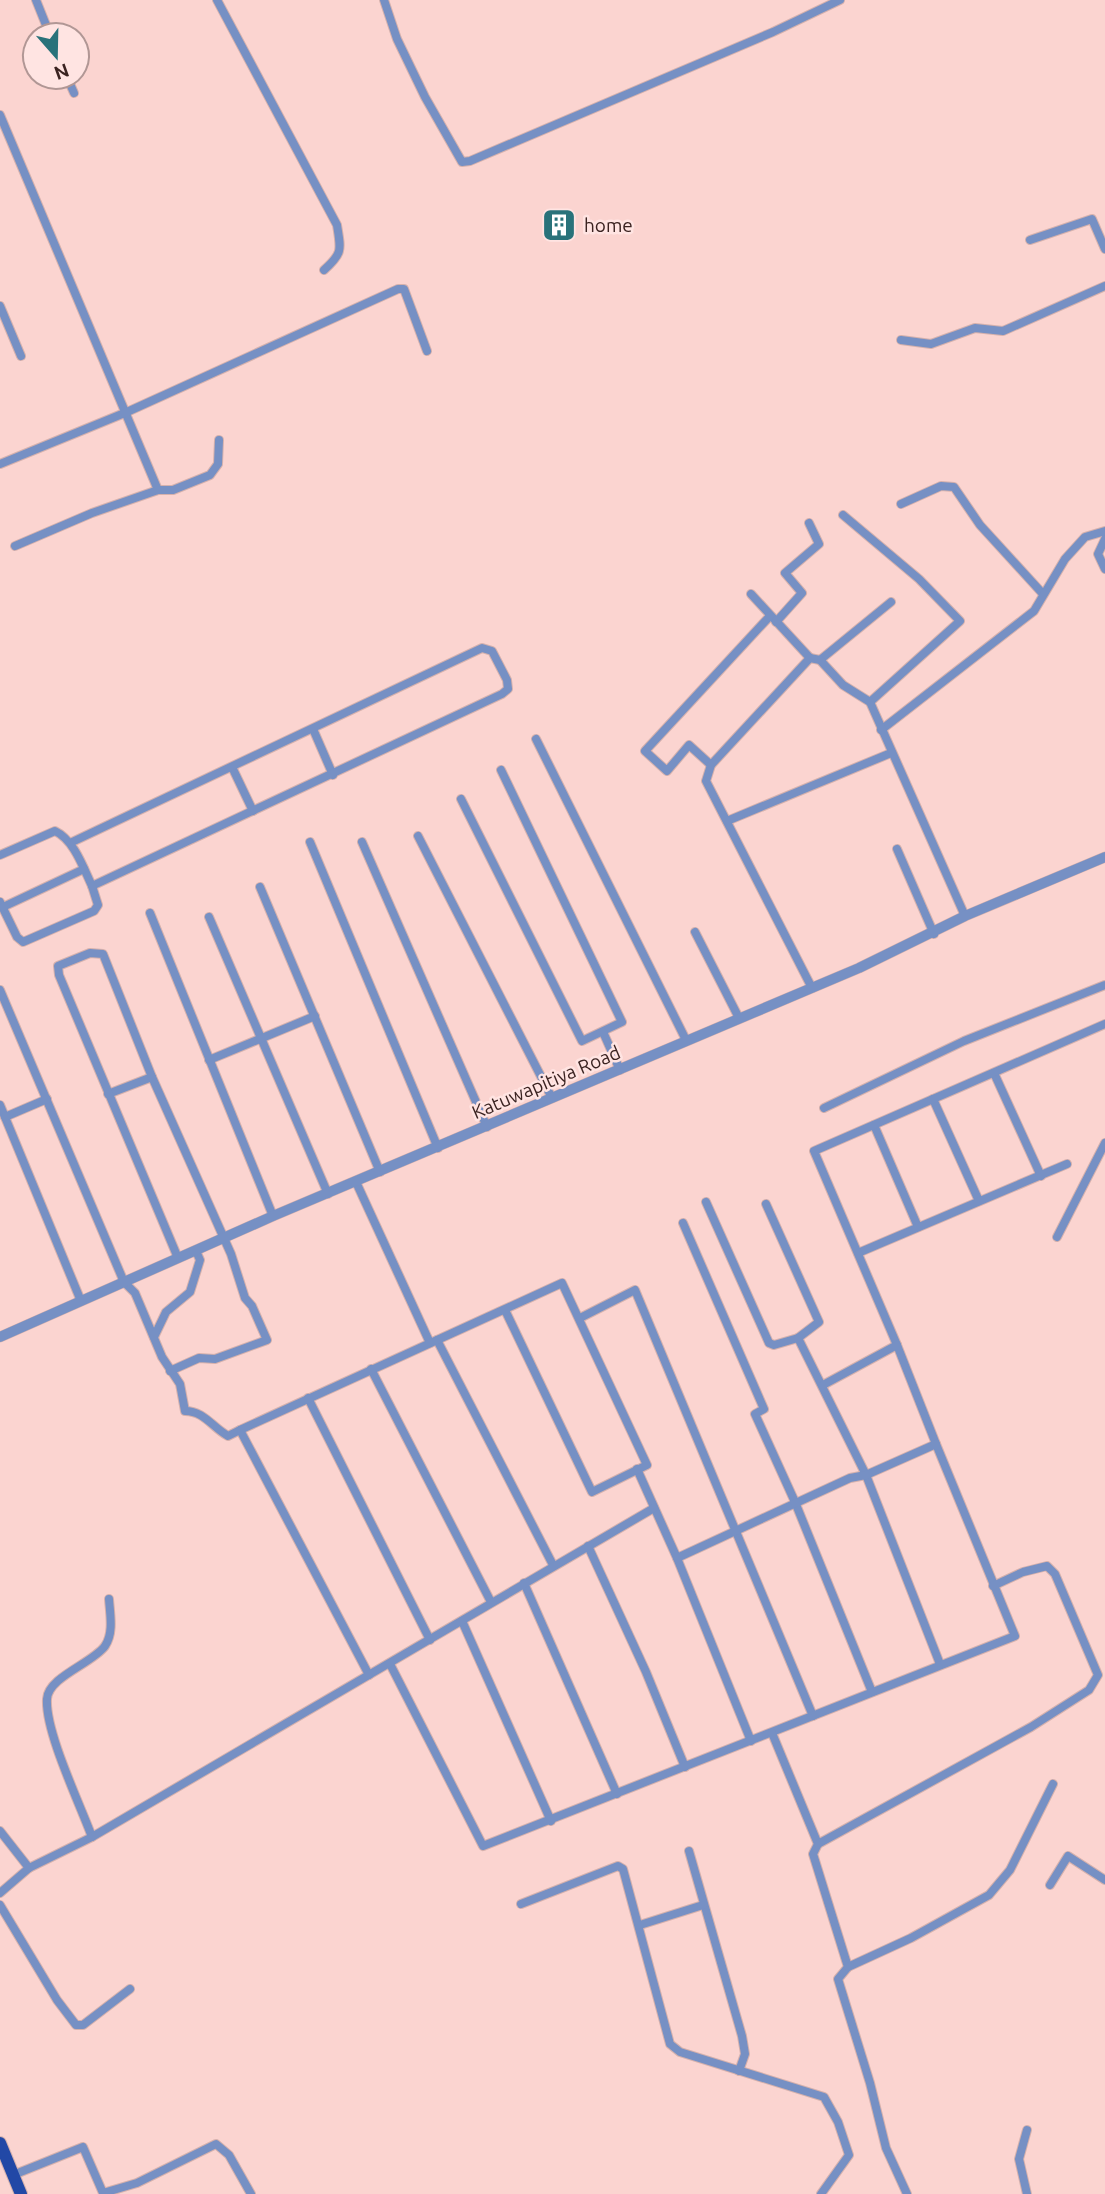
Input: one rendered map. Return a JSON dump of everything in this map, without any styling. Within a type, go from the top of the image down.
[{"type":"main road","points":[[0,2143],[21,2194]]},
{"type":"street","points":[[36,0],[44,21]]},
{"type":"street","points":[[217,0],[337,225],[341,248],[338,257],[324,270]]},
{"type":"street","points":[[384,0],[397,39],[425,97],[462,162],[470,162],[634,92],[840,0]]},
{"type":"street","points":[[0,115],[158,490]]},
{"type":"street","points":[[1030,240],[1092,219],[1105,249]]},
{"type":"street","points":[[901,340],[918,345],[931,344],[975,328],[1003,331],[1105,286]]},
{"type":"street","points":[[0,464],[127,412],[398,289],[404,289],[411,303],[427,351]]},
{"type":"street","points":[[0,306],[21,356]]},
{"type":"street","points":[[15,546],[92,513],[158,490],[173,490],[210,475],[218,464],[219,440]]},
{"type":"street","points":[[901,504],[941,486],[954,486],[979,525],[1043,594]]},
{"type":"street","points":[[843,515],[919,579],[960,621],[870,702]]},
{"type":"street","points":[[711,765],[689,745],[667,771],[645,751],[773,619],[802,593],[785,573],[819,544],[809,523]]},
{"type":"street","points":[[881,730],[1034,611],[1065,559],[1085,537],[1105,531]]},
{"type":"street","points":[[1105,539],[1098,554],[1105,569]]},
{"type":"street","points":[[751,594],[810,658],[820,660],[843,685],[870,702],[965,916]]},
{"type":"street","points":[[820,660],[891,602]]},
{"type":"street","points":[[70,843],[482,648],[492,651],[507,680],[508,689],[502,694],[92,886]]},
{"type":"street","points":[[810,658],[711,765],[706,781],[811,988]]},
{"type":"street","points":[[313,729],[333,775]]},
{"type":"street","points":[[536,739],[686,1040]]},
{"type":"street","points":[[727,821],[891,753]]},
{"type":"street","points":[[232,767],[253,811]]},
{"type":"street","points":[[461,799],[582,1041],[622,1022],[501,770]]},
{"type":"street","points":[[0,855],[55,831],[64,835],[84,869],[98,905],[94,911],[26,941],[17,937],[4,921],[1,904],[84,869]]},
{"type":"street","points":[[418,836],[552,1098]]},
{"type":"street","points":[[310,842],[438,1148]]},
{"type":"street","points":[[362,842],[487,1127]]},
{"type":"street","points":[[897,849],[934,934]]},
{"type":"street","name":"Katuwapitiya Road","points":[[0,1337],[273,1216],[811,988],[934,934],[965,916],[1105,857]]},
{"type":"street","points":[[260,887],[380,1172]]},
{"type":"street","points":[[150,913],[273,1216]]},
{"type":"street","points":[[209,917],[263,1037],[328,1194]]},
{"type":"street","points":[[695,932],[739,1018]]},
{"type":"street","points":[[170,1371],[199,1358],[215,1359],[267,1340],[252,1306],[245,1298],[224,1239],[152,1077],[103,954],[97,952],[58,966],[59,975],[178,1258]]},
{"type":"street","points":[[824,1108],[964,1041],[1105,985]]},
{"type":"street","points":[[0,990],[124,1282],[135,1293],[170,1371],[180,1384],[185,1410],[206,1417],[216,1429],[228,1436],[562,1283],[647,1465],[592,1492],[505,1310]]},
{"type":"street","points":[[209,1060],[315,1016]]},
{"type":"street","points":[[390,1664],[483,1846],[1015,1636],[897,1345],[814,1151],[1105,1024]]},
{"type":"street","points":[[603,1032],[620,1070]]},
{"type":"street","points":[[994,1073],[1041,1176]]},
{"type":"street","points":[[108,1094],[152,1077]]},
{"type":"street","points":[[5,1117],[47,1099]]},
{"type":"street","points":[[933,1099],[979,1201]]},
{"type":"street","points":[[0,1105],[81,1301]]},
{"type":"street","points":[[874,1125],[918,1227]]},
{"type":"street","points":[[1057,1237],[1103,1155],[1105,1143]]},
{"type":"street","points":[[858,1253],[1067,1164]]},
{"type":"street","points":[[356,1182],[433,1342],[553,1565]]},
{"type":"street","points":[[706,1202],[769,1343],[774,1345],[798,1338],[819,1322],[766,1204]]},
{"type":"street","points":[[683,1223],[764,1409],[755,1414],[795,1502],[872,1692]]},
{"type":"street","points":[[154,1337],[166,1312],[190,1292],[200,1261],[196,1251]]},
{"type":"street","points":[[580,1318],[635,1290],[813,1716]]},
{"type":"street","points":[[798,1338],[866,1475],[940,1664]]},
{"type":"street","points":[[823,1385],[897,1345]]},
{"type":"street","points":[[371,1369],[491,1602]]},
{"type":"street","points":[[307,1398],[430,1640]]},
{"type":"street","points":[[240,1430],[369,1675]]},
{"type":"street","points":[[677,1558],[795,1502],[936,1444]]},
{"type":"street","points":[[637,1469],[677,1558],[751,1741]]},
{"type":"street","points":[[0,1893],[29,1868],[92,1837],[654,1508]]},
{"type":"street","points":[[588,1546],[646,1672],[685,1767]]},
{"type":"street","points":[[848,1967],[813,1854],[818,1844],[1031,1727],[1089,1690],[1098,1675],[1055,1574],[1047,1566],[1023,1572],[993,1586]]},
{"type":"street","points":[[524,1583],[617,1794]]},
{"type":"street","points":[[92,1837],[54,1734],[46,1698],[52,1686],[104,1647],[110,1632],[109,1599]]},
{"type":"street","points":[[462,1621],[551,1821]]},
{"type":"street","points":[[772,1733],[818,1844]]},
{"type":"street","points":[[906,2194],[886,2148],[870,2083],[838,1979],[848,1967],[911,1938],[989,1895],[1010,1870],[1053,1784]]},
{"type":"street","points":[[0,1831],[29,1868]]},
{"type":"street","points":[[689,1851],[742,2036],[745,2054],[739,2071]]},
{"type":"street","points":[[1050,1885],[1068,1856],[1105,1880]]},
{"type":"street","points":[[520,1904],[618,1866],[622,1869],[640,1926],[670,2044],[680,2052],[824,2097],[838,2122],[849,2155],[821,2194]]},
{"type":"street","points":[[0,1905],[57,2000],[76,2025],[83,2025],[130,1989]]},
{"type":"street","points":[[640,1926],[704,1905]]},
{"type":"street","points":[[1027,2130],[1019,2159],[1027,2194]]},
{"type":"street","points":[[13,2175],[83,2147],[103,2193],[137,2183],[216,2144],[229,2155],[251,2194]]},
{"type":"place","name":"home","points":[[559,225]]}]
